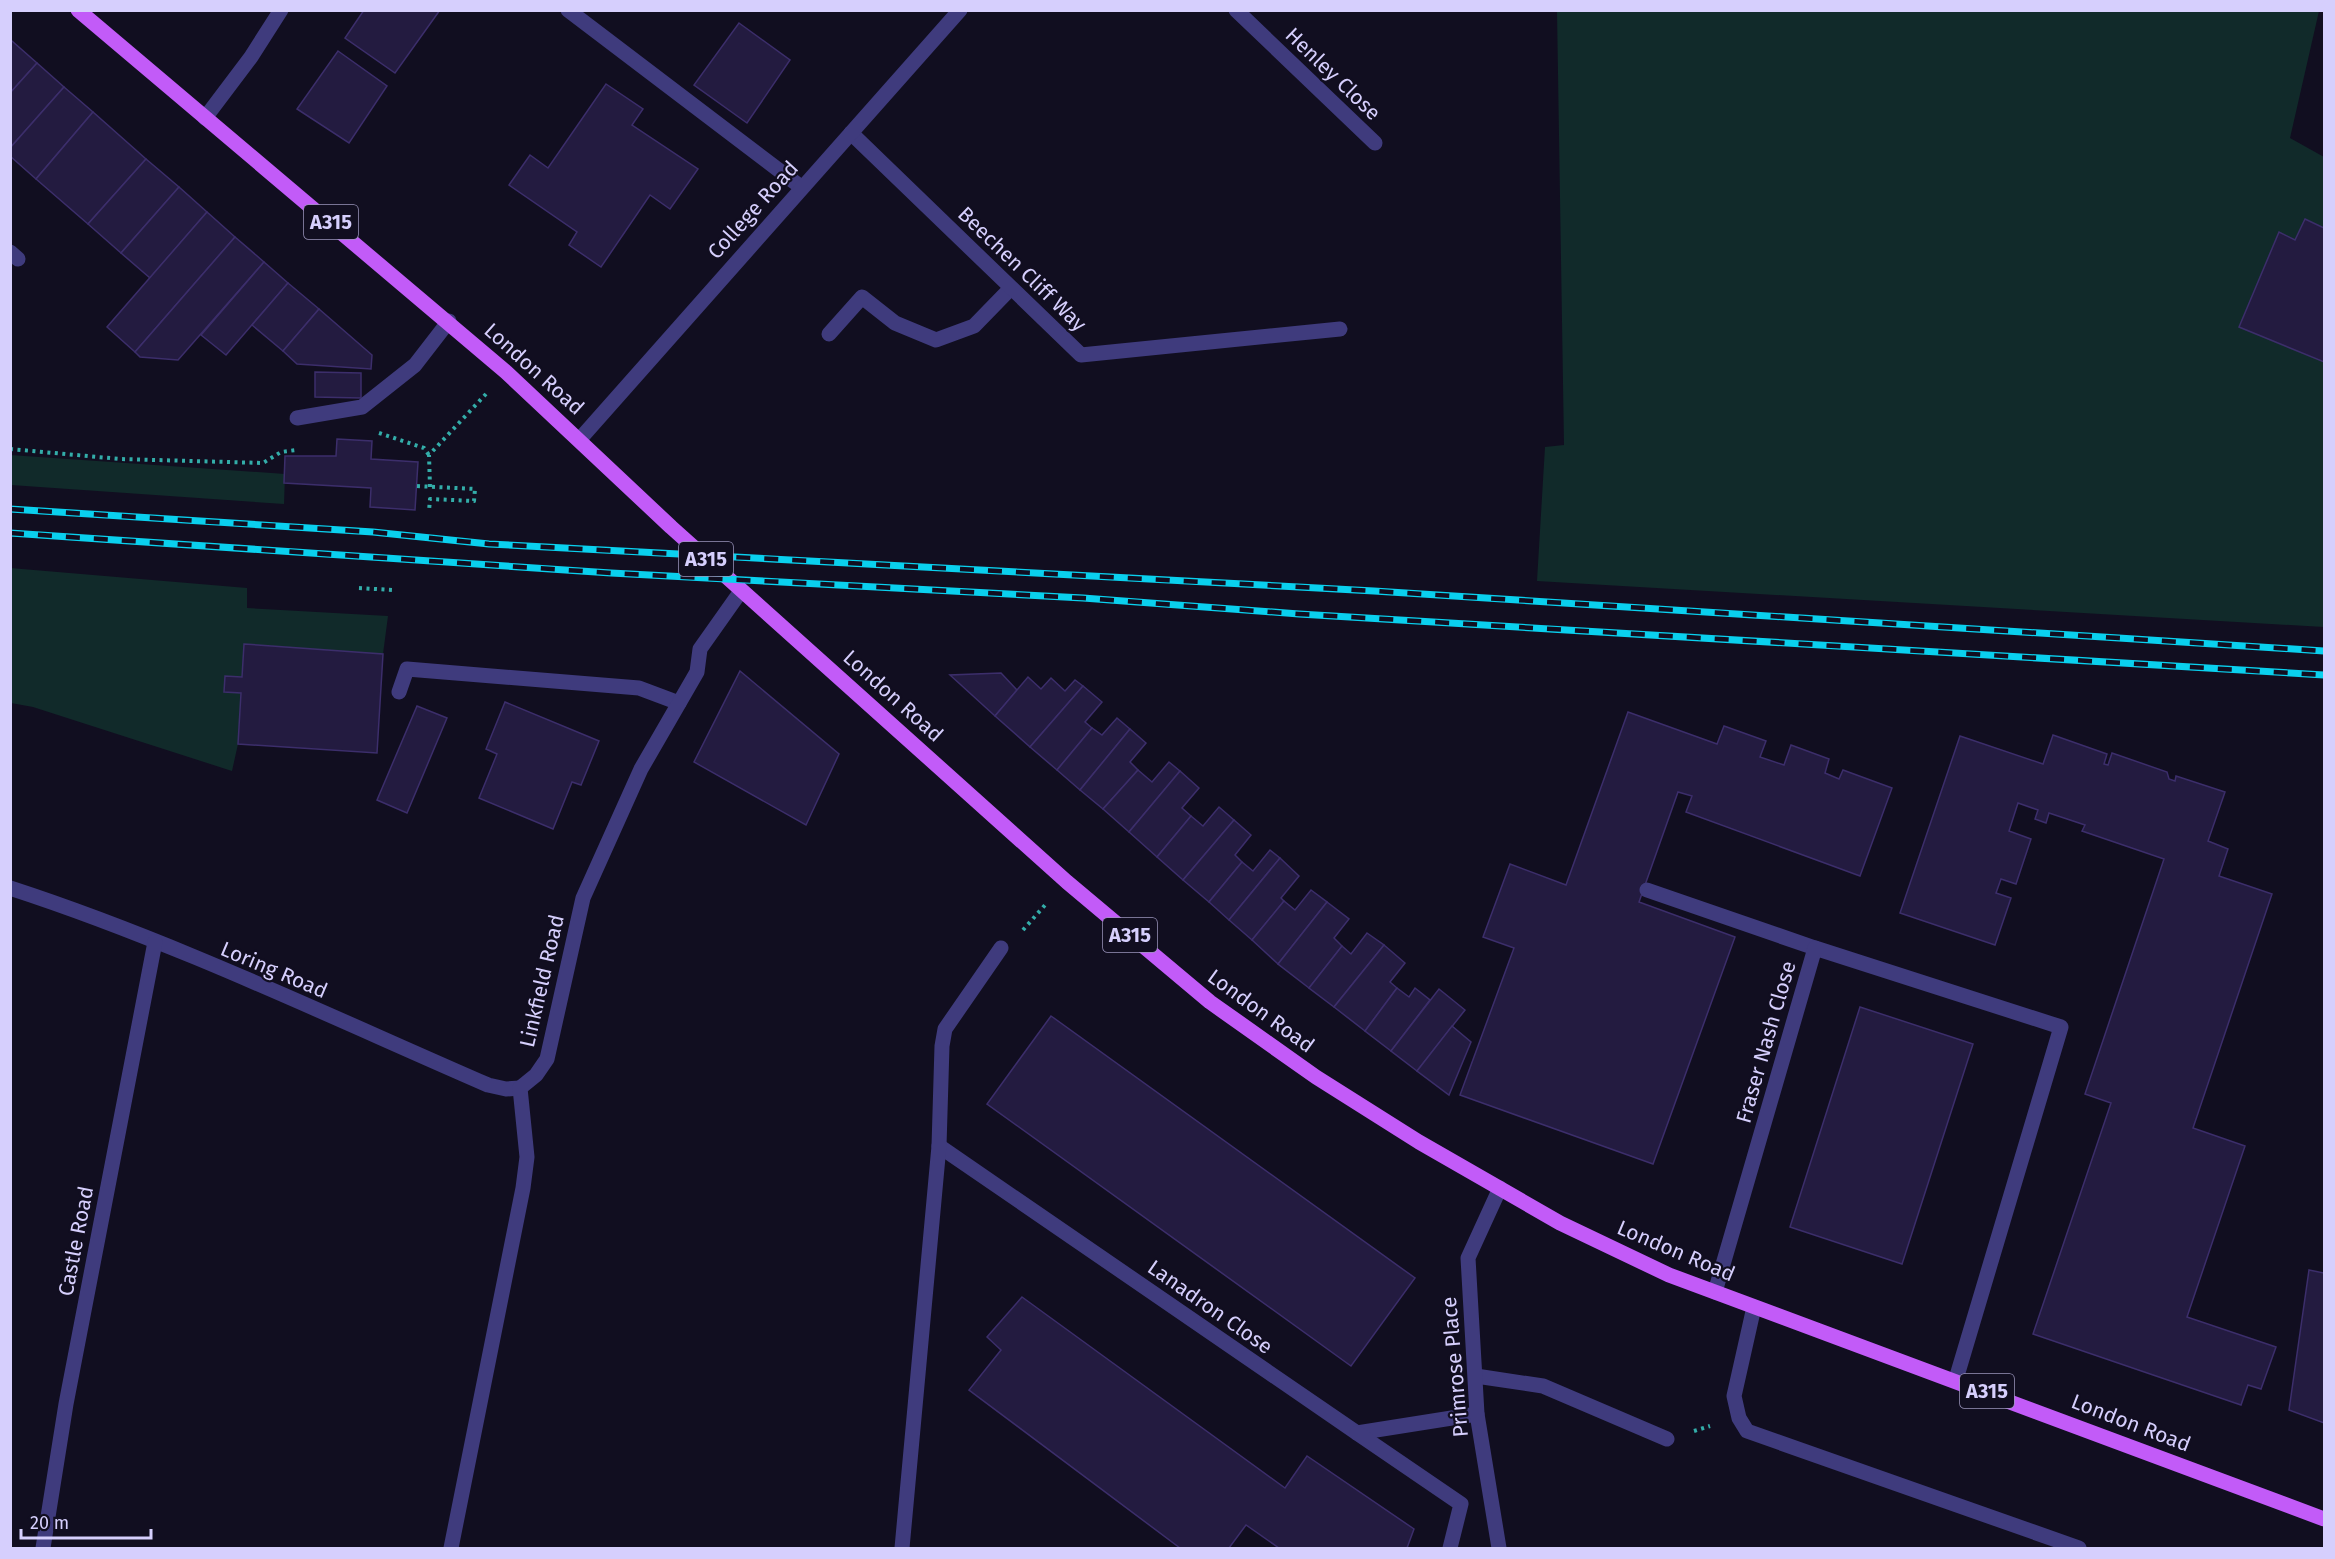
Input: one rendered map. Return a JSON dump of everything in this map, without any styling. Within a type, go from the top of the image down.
[{"type":"main road","name":"London Road","points":[[78,10],[506,372],[741,591],[800,640],[1067,882],[1210,1002],[1258,1037],[1419,1142],[1560,1223],[1670,1275],[1956,1379],[2325,1519]]},
{"type":"street","points":[[206,118],[251,57],[280,10]]},
{"type":"street","points":[[568,10],[801,187]]},
{"type":"street","name":"College Road","points":[[580,439],[960,10]]},
{"type":"street","name":"Henley Close","points":[[1236,10],[1375,143]]},
{"type":"street","name":"Beechen Cliff Way","points":[[851,133],[1081,354],[1340,329]]},
{"type":"street","points":[[829,334],[862,297],[896,323],[936,340],[974,326],[1011,288]]},
{"type":"street","points":[[297,418],[362,408],[415,365],[448,321]]},
{"type":"street","name":"Linkfield Road","points":[[520,1088],[536,1075],[547,1059],[583,898],[637,778],[697,672],[700,649],[741,591]]},
{"type":"street","points":[[399,692],[407,669],[639,688],[679,703]]},
{"type":"street","name":"Loring Road","points":[[10,888],[72,908],[155,942],[488,1085],[506,1089],[520,1088]]},
{"type":"street","points":[[1647,890],[1815,948]]},
{"type":"street","name":"Castle Road","points":[[43,1548],[66,1404],[155,942]]},
{"type":"street","points":[[902,1548],[939,1146],[942,1046],[945,1029],[1000,948]]},
{"type":"street","name":"Fraser Nash Close","points":[[1715,1292],[1815,948],[2061,1027],[1956,1379]]},
{"type":"street","points":[[451,1548],[523,1188],[527,1157],[520,1088]]},
{"type":"street","name":"Lanadron Close","points":[[939,1146],[1461,1504],[1450,1548]]},
{"type":"street","name":"Primrose Place","points":[[1499,1548],[1478,1414],[1468,1258],[1500,1188]]},
{"type":"street","points":[[1754,1307],[1734,1396],[1739,1418],[1747,1431],[2079,1548]]},
{"type":"street","points":[[1476,1376],[1544,1386],[1667,1439]]},
{"type":"street","points":[[1357,1433],[1478,1414]]},
{"type":"path","points":[[429,455],[506,372]]},
{"type":"path","points":[[369,430],[424,448],[429,455],[430,487]]},
{"type":"path","points":[[10,449],[120,459],[262,463],[281,452],[301,449]]},
{"type":"path","points":[[417,486],[475,489],[474,501],[429,499],[429,511]]},
{"type":"path","points":[[359,588],[392,590]]},
{"type":"path","points":[[1000,948],[1019,934],[1067,882]]},
{"type":"path","points":[[1667,1439],[1739,1418]]},
{"type":"green space","points":[[1557,11],[2319,11],[2290,138],[2324,157],[2324,627],[1537,581],[1545,447],[1564,445]]},
{"type":"green space","points":[[10,455],[285,474],[284,504],[11,485]]},
{"type":"green space","points":[[10,568],[247,588],[247,608],[388,616],[383,654],[244,644],[242,677],[225,676],[224,692],[241,693],[238,744],[232,771],[33,707],[11,703]]},
{"type":"building","points":[[364,10],[440,10],[395,73],[345,38]]},
{"type":"building","points":[[739,23],[790,60],[747,123],[694,85]]},
{"type":"building","points":[[12,41],[37,63],[10,93],[10,43]]},
{"type":"building","points":[[338,51],[387,86],[349,143],[297,109]]},
{"type":"building","points":[[37,63],[64,87],[10,148],[10,93]]},
{"type":"building","points":[[606,84],[643,109],[632,125],[698,169],[670,209],[650,195],[601,267],[569,245],[577,232],[509,185],[530,155],[548,168]]},
{"type":"building","points":[[64,87],[93,112],[36,179],[10,156],[10,148]]},
{"type":"building","points":[[93,112],[146,159],[88,224],[36,179]]},
{"type":"building","points":[[146,159],[179,187],[121,253],[88,224]]},
{"type":"building","points":[[179,187],[207,212],[150,278],[121,253]]},
{"type":"building","points":[[207,212],[235,237],[135,352],[107,327]]},
{"type":"building","points":[[2305,219],[2324,228],[2324,362],[2239,327],[2279,232],[2295,240]]},
{"type":"building","points":[[235,237],[264,262],[178,360],[140,357],[135,352]]},
{"type":"building","points":[[264,262],[288,283],[226,355],[201,335]]},
{"type":"building","points":[[288,283],[319,309],[283,351],[252,325]]},
{"type":"building","points":[[319,309],[372,355],[371,369],[297,364],[283,351]]},
{"type":"building","points":[[315,372],[361,373],[361,398],[315,397]]},
{"type":"building","points":[[337,439],[372,441],[371,459],[418,462],[415,510],[370,507],[371,488],[284,483],[285,456],[336,456]]},
{"type":"building","points":[[244,644],[383,654],[377,753],[238,744],[241,693],[224,692],[225,676],[242,677]]},
{"type":"building","points":[[740,671],[839,754],[806,825],[694,762]]},
{"type":"building","points":[[1001,673],[1017,690],[995,716],[950,675]]},
{"type":"building","points":[[1028,677],[1041,689],[1051,678],[1065,691],[1075,680],[1083,686],[1030,747],[995,716]]},
{"type":"building","points":[[1083,686],[1102,702],[1085,722],[1092,728],[1057,770],[1030,747]]},
{"type":"building","points":[[505,702],[599,741],[581,785],[572,782],[553,829],[479,798],[497,754],[486,749]]},
{"type":"building","points":[[417,706],[447,718],[407,813],[377,800]]},
{"type":"building","points":[[1628,712],[1717,744],[1724,726],[1766,741],[1760,757],[1784,765],[1791,745],[1829,759],[1825,773],[1839,779],[1843,770],[1892,788],[1860,876],[1686,812],[1692,796],[1678,792],[1639,902],[1735,937],[1653,1164],[1460,1095],[1514,948],[1483,937],[1510,864],[1566,885]]},
{"type":"building","points":[[1117,718],[1130,729],[1080,790],[1057,770],[1092,728],[1102,735]]},
{"type":"building","points":[[1130,729],[1146,743],[1130,762],[1138,770],[1103,809],[1080,790]]},
{"type":"building","points":[[2053,735],[2107,754],[2104,764],[2108,765],[2112,753],[2167,772],[2169,779],[2175,781],[2176,776],[2225,792],[2208,841],[2228,849],[2219,876],[2272,894],[2193,1128],[2245,1146],[2187,1317],[2276,1347],[2261,1389],[2248,1385],[2241,1405],[2033,1334],[2111,1103],[2085,1094],[2164,859],[2082,831],[2085,825],[2049,813],[2046,823],[2035,819],[2038,810],[2018,803],[2009,831],[2031,839],[2016,884],[2001,879],[1996,893],[2011,898],[1995,945],[1900,913],[1960,736],[2043,764]]},
{"type":"building","points":[[1169,762],[1180,771],[1129,832],[1103,809],[1138,770],[1152,782]]},
{"type":"building","points":[[1180,771],[1199,788],[1182,808],[1191,816],[1157,857],[1129,832]]},
{"type":"building","points":[[1219,807],[1234,820],[1183,880],[1157,857],[1191,816],[1203,826]]},
{"type":"building","points":[[1234,820],[1251,835],[1235,855],[1242,862],[1209,902],[1183,880]]},
{"type":"building","points":[[1270,850],[1280,858],[1229,920],[1209,902],[1242,862],[1253,871]]},
{"type":"building","points":[[1280,858],[1299,876],[1281,898],[1284,901],[1252,940],[1229,920]]},
{"type":"building","points":[[1311,890],[1327,902],[1278,964],[1252,940],[1284,901],[1295,910]]},
{"type":"building","points":[[1327,902],[1349,919],[1334,938],[1342,946],[1309,988],[1278,964]]},
{"type":"building","points":[[1367,933],[1384,945],[1334,1007],[1309,988],[1342,946],[1351,954]]},
{"type":"building","points":[[1384,945],[1405,963],[1390,982],[1397,988],[1365,1031],[1334,1007]]},
{"type":"building","points":[[1397,988],[1409,997],[1415,988],[1430,1000],[1391,1051],[1365,1031]]},
{"type":"building","points":[[1439,989],[1465,1010],[1417,1071],[1391,1051]]},
{"type":"building","points":[[1860,1007],[1973,1044],[1902,1264],[1790,1227]]},
{"type":"building","points":[[1051,1016],[1415,1278],[1351,1366],[987,1104]]},
{"type":"building","points":[[1452,1026],[1471,1042],[1449,1095],[1417,1071]]},
{"type":"building","points":[[2309,1270],[2324,1273],[2324,1423],[2289,1410]]},
{"type":"building","points":[[1022,1297],[1285,1488],[1307,1456],[1414,1529],[1407,1548],[1279,1548],[1246,1525],[1229,1548],[1180,1548],[969,1390],[1001,1350],[987,1337]]},
{"type":"railway","points":[[10,509],[373,532],[489,544],[1374,591],[2324,651]]},
{"type":"railway","points":[[10,533],[611,573],[1083,598],[1299,614],[2324,675]]}]
